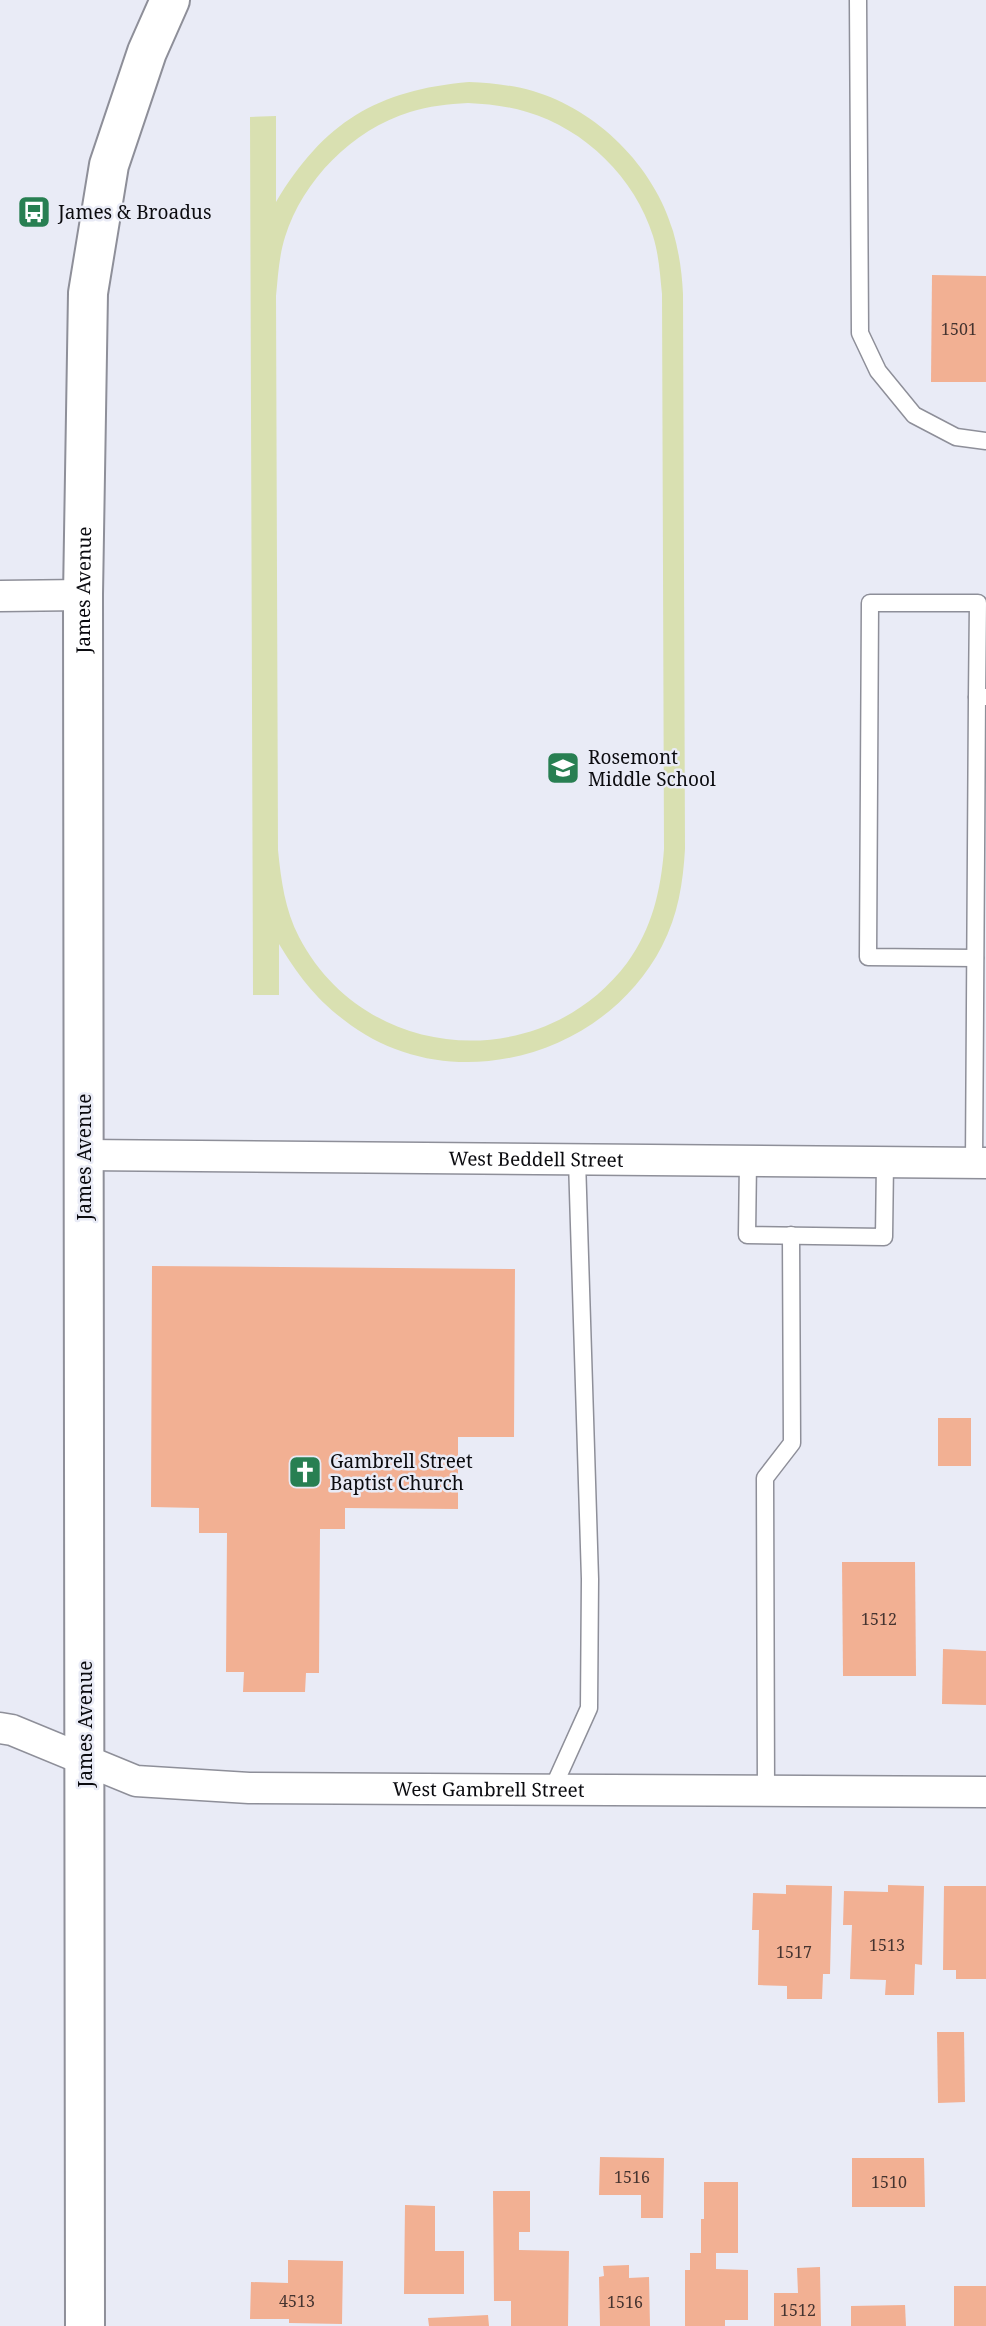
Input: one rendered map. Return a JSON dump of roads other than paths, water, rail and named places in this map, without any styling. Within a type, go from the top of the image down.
[{"type":"main road","name":"James Avenue","points":[[85,2326],[83,595],[88,293],[109,165],[148,52],[170,0]]},
{"type":"street","points":[[0,596],[83,595]]},
{"type":"street","name":"West Beddell Street","points":[[83,1155],[980,1163]]},
{"type":"street","name":"West Gambrell Street","points":[[0,1728],[12,1730],[136,1781],[249,1788],[986,1792]]},
{"type":"lane","points":[[858,0],[860,333],[878,371],[914,415],[956,437],[986,441]]},
{"type":"lane","points":[[975,958],[868,957],[870,603],[978,603],[981,697],[975,958],[980,1163]]},
{"type":"lane","points":[[552,1790],[589,1708],[590,1579],[577,1160]]},
{"type":"lane","points":[[748,1161],[747,1236],[884,1237],[885,1163]]},
{"type":"lane","points":[[766,1791],[765,1478],[792,1443],[791,1236]]},
{"type":"place","name":"James & Broadus","points":[[34,212]]},
{"type":"place","name":"Rosemont Middle School","points":[[563,768]]},
{"type":"place","name":"Gambrell Street Baptist Church","points":[[305,1472]]}]
